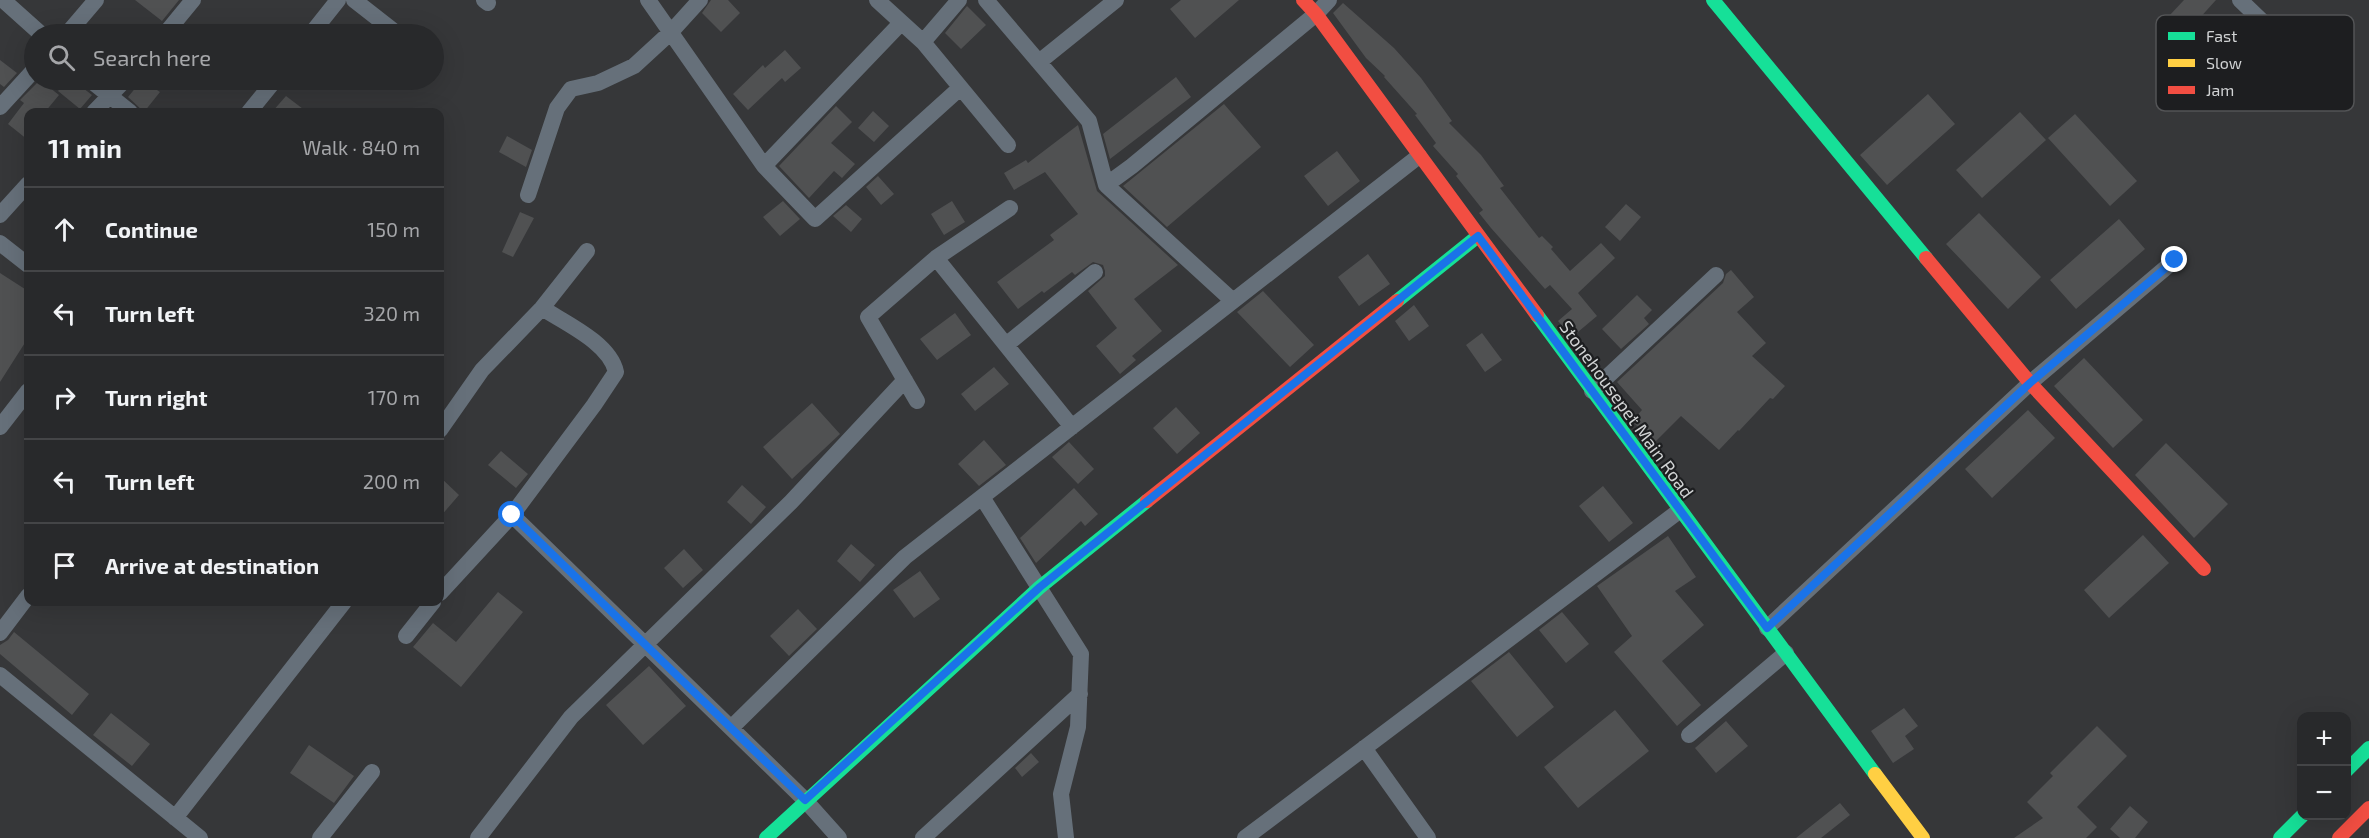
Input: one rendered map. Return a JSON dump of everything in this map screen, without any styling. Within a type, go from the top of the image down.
[{"type":"main road","name":"Stonehousepet Main Road","points":[[1303,0],[1316,14],[1679,511],[1923,838]]},
{"type":"main road","points":[[1713,0],[2030,383],[2204,569]]},
{"type":"main road","points":[[766,838],[1040,587],[1478,236]]},
{"type":"main road","points":[[2351,766],[2369,748]]},
{"type":"main road","points":[[2338,838],[2369,808]]},
{"type":"main road","points":[[2280,838],[2298,820]]},
{"type":"street","points":[[0,4],[3,0],[30,24]]},
{"type":"street","points":[[76,24],[96,0]]},
{"type":"street","points":[[173,24],[193,0]]},
{"type":"street","points":[[319,24],[338,0]]},
{"type":"street","points":[[354,0],[385,24]]},
{"type":"street","points":[[648,0],[764,166],[815,219],[960,87]]},
{"type":"street","points":[[528,195],[557,108],[571,89],[598,83],[634,66],[671,32],[700,0]]},
{"type":"street","points":[[877,0],[922,42],[1008,145]]},
{"type":"street","points":[[922,42],[959,0]]},
{"type":"street","points":[[986,0],[1089,121],[1106,185],[1233,301]]},
{"type":"street","points":[[1039,62],[1116,0]]},
{"type":"street","points":[[1106,185],[1316,14],[1329,0]]},
{"type":"street","points":[[2240,0],[2256,15]]},
{"type":"street","points":[[764,166],[901,23]]},
{"type":"street","points":[[0,106],[24,81]]},
{"type":"street","points":[[101,90],[124,108]]},
{"type":"street","points":[[98,108],[116,90]]},
{"type":"street","points":[[252,108],[267,90]]},
{"type":"street","points":[[731,728],[905,557],[1419,156]]},
{"type":"street","points":[[0,215],[24,188]]},
{"type":"street","points":[[917,400],[868,317],[936,258],[1010,208]]},
{"type":"street","points":[[0,243],[24,262]]},
{"type":"street","points":[[444,424],[482,370],[542,308],[586,251]]},
{"type":"street","points":[[936,258],[1072,427]]},
{"type":"street","points":[[1767,628],[2030,383],[2175,260]]},
{"type":"street","points":[[1006,345],[1095,272]]},
{"type":"street","points":[[1592,391],[1716,275]]},
{"type":"street","points":[[444,585],[512,515],[616,372],[614,363],[605,349],[542,308]]},
{"type":"street","points":[[478,838],[571,717],[791,502],[905,380]]},
{"type":"street","points":[[0,427],[24,396]]},
{"type":"street","points":[[982,497],[1081,654],[1078,728],[1061,794],[1066,838]]},
{"type":"street","points":[[1245,838],[1679,511]]},
{"type":"street","points":[[512,515],[805,800],[839,838]]},
{"type":"street","points":[[0,633],[24,601]]},
{"type":"street","points":[[175,818],[341,606]]},
{"type":"street","points":[[406,636],[430,606]]},
{"type":"street","points":[[1689,735],[1786,653]]},
{"type":"street","points":[[0,675],[200,838]]},
{"type":"street","points":[[923,838],[1080,694]]},
{"type":"street","points":[[1364,748],[1428,838]]},
{"type":"street","points":[[320,838],[372,772]]},
{"type":"building","points":[[135,0],[179,0],[162,21]]},
{"type":"building","points":[[711,0],[728,0],[740,13],[721,32],[702,13]]},
{"type":"building","points":[[1181,0],[1239,0],[1195,38],[1170,9]]},
{"type":"building","points":[[2184,0],[2216,0],[2202,15],[2170,15]]},
{"type":"building","points":[[1343,3],[1394,48],[1421,78],[1452,121],[1449,123],[1481,155],[1504,186],[1500,188],[1539,238],[1542,236],[1553,247],[1551,249],[1570,271],[1601,243],[1615,258],[1578,293],[1597,316],[1572,337],[1558,321],[1572,309],[1550,285],[1545,289],[1479,213],[1483,210],[1456,176],[1458,174],[1433,146],[1436,143],[1415,115],[1417,114],[1385,76],[1366,58],[1333,13]]},
{"type":"building","points":[[967,6],[986,25],[961,49],[945,33]]},
{"type":"building","points":[[785,50],[801,68],[785,82],[782,78],[748,110],[733,94],[763,65],[765,68]]},
{"type":"building","points":[[0,60],[17,73],[4,87],[0,84]]},
{"type":"building","points":[[1176,77],[1191,97],[1110,159],[1103,134]]},
{"type":"building","points":[[30,90],[53,90],[59,95],[48,108],[24,108],[24,137],[8,124],[24,103],[20,100]]},
{"type":"building","points":[[86,90],[92,95],[79,108],[58,91]]},
{"type":"building","points":[[134,90],[160,92],[147,108],[140,108],[128,97]]},
{"type":"building","points":[[1928,94],[1955,124],[1887,185],[1860,155]]},
{"type":"building","points":[[286,96],[302,108],[276,108]]},
{"type":"building","points":[[1224,104],[1261,147],[1167,227],[1123,186]]},
{"type":"building","points":[[836,106],[852,122],[831,143],[855,164],[842,178],[834,171],[809,198],[779,166]]},
{"type":"building","points":[[873,111],[889,126],[874,142],[858,128]]},
{"type":"building","points":[[2020,112],[2046,140],[1982,198],[1956,170]]},
{"type":"building","points":[[2075,114],[2137,181],[2110,206],[2048,138]]},
{"type":"building","points":[[1078,125],[1097,191],[1178,265],[1134,299],[1162,331],[1132,356],[1136,360],[1120,374],[1096,346],[1117,328],[1088,291],[1105,276],[1103,265],[1093,262],[1075,275],[1072,272],[1018,309],[997,282],[1054,240],[1050,235],[1078,214],[1045,172],[1014,190],[1004,173],[1026,160],[1028,163]]},
{"type":"building","points":[[507,136],[532,150],[526,167],[499,152]]},
{"type":"building","points":[[1337,151],[1360,181],[1328,206],[1304,176]]},
{"type":"building","points":[[878,176],[894,194],[881,205],[866,187]]},
{"type":"building","points":[[783,201],[800,219],[780,236],[763,217]]},
{"type":"building","points":[[952,201],[965,222],[944,235],[931,214]]},
{"type":"building","points":[[1626,204],[1641,217],[1620,241],[1605,227]]},
{"type":"building","points":[[846,205],[862,219],[851,232],[833,216]]},
{"type":"building","points":[[520,212],[534,218],[513,257],[502,252]]},
{"type":"building","points":[[1979,213],[2041,277],[2008,309],[1946,244]]},
{"type":"building","points":[[2119,219],[2145,249],[2076,309],[2050,280]]},
{"type":"building","points":[[1368,254],[1390,284],[1359,306],[1338,277]]},
{"type":"building","points":[[1731,270],[1754,297],[1737,312],[1766,343],[1752,356],[1785,386],[1773,399],[1770,398],[1719,450],[1681,416],[1654,443],[1632,421],[1642,410],[1617,382],[1723,283],[1726,274]]},
{"type":"building","points":[[0,273],[24,288],[24,344],[0,382]]},
{"type":"building","points":[[1263,291],[1314,345],[1290,367],[1237,312]]},
{"type":"building","points":[[1637,295],[1652,310],[1644,318],[1649,324],[1621,349],[1602,329]]},
{"type":"building","points":[[1414,305],[1429,326],[1409,341],[1395,321]]},
{"type":"building","points":[[955,313],[971,335],[937,360],[920,339]]},
{"type":"building","points":[[1482,333],[1502,360],[1485,372],[1466,345]]},
{"type":"building","points":[[2084,358],[2143,420],[2113,448],[2054,386]]},
{"type":"building","points":[[994,367],[1009,384],[975,411],[961,394]]},
{"type":"building","points":[[812,403],[840,434],[792,479],[763,447]]},
{"type":"building","points":[[1176,407],[1200,433],[1177,454],[1153,428]]},
{"type":"building","points":[[2028,410],[2055,438],[1992,498],[1965,469]]},
{"type":"building","points":[[984,440],[1006,465],[979,486],[958,464]]},
{"type":"building","points":[[1069,442],[1094,469],[1078,484],[1052,457]]},
{"type":"building","points":[[2166,443],[2228,504],[2194,538],[2135,475]]},
{"type":"building","points":[[501,451],[528,474],[516,488],[488,465]]},
{"type":"building","points":[[444,481],[459,495],[444,512]]},
{"type":"building","points":[[742,485],[766,507],[751,524],[727,502]]},
{"type":"building","points":[[1603,486],[1633,523],[1609,542],[1579,506]]},
{"type":"building","points":[[1074,488],[1098,514],[1085,526],[1081,521],[1036,563],[1020,538]]},
{"type":"building","points":[[2143,535],[2169,563],[2109,618],[2084,590]]},
{"type":"building","points":[[1668,536],[1696,577],[1675,591],[1704,625],[1662,661],[1701,705],[1677,726],[1614,652],[1632,636],[1597,586]]},
{"type":"building","points":[[851,544],[875,565],[860,582],[837,561]]},
{"type":"building","points":[[684,549],[703,570],[683,588],[664,568]]},
{"type":"building","points":[[920,571],[940,599],[914,618],[893,590]]},
{"type":"building","points":[[498,592],[523,612],[461,687],[413,647],[433,623],[456,642]]},
{"type":"building","points":[[798,609],[817,629],[789,656],[770,636]]},
{"type":"building","points":[[1562,612],[1589,644],[1566,663],[1539,630]]},
{"type":"building","points":[[14,632],[89,694],[72,715],[0,654],[0,645]]},
{"type":"building","points":[[1509,652],[1554,707],[1517,737],[1471,681]]},
{"type":"building","points":[[649,666],[686,706],[643,745],[606,705]]},
{"type":"building","points":[[1904,708],[1918,726],[1905,736],[1914,749],[1893,763],[1871,731]]},
{"type":"building","points":[[1615,710],[1649,751],[1578,808],[1544,767]]},
{"type":"building","points":[[111,713],[150,744],[132,766],[93,735]]},
{"type":"building","points":[[1726,721],[1748,746],[1716,773],[1695,748]]},
{"type":"building","points":[[2097,726],[2127,756],[2077,807],[2097,827],[2086,838],[2014,838],[2043,818],[2027,802],[2053,776],[2050,773]]},
{"type":"building","points":[[309,745],[354,776],[334,803],[290,773]]},
{"type":"building","points":[[1031,753],[1039,762],[1022,777],[1015,768]]},
{"type":"building","points":[[1840,803],[1850,815],[1821,838],[1796,838]]},
{"type":"building","points":[[2130,806],[2148,822],[2135,838],[2120,838],[2110,829]]},
{"type":"traffic: fast","points":[[1713,0],[1926,258]]},
{"type":"traffic: fast","points":[[1397,301],[1478,236]]},
{"type":"traffic: fast","points":[[1537,315],[1875,774]]},
{"type":"traffic: fast","points":[[766,838],[1040,587],[1147,501]]},
{"type":"traffic: fast","points":[[2351,766],[2369,748]]},
{"type":"traffic: fast","points":[[2280,838],[2298,820]]},
{"type":"traffic: slow","points":[[1875,774],[1923,838]]},
{"type":"traffic: jam","points":[[1303,0],[1316,14],[1537,315]]},
{"type":"traffic: jam","points":[[1926,258],[2030,383],[2204,569]]},
{"type":"traffic: jam","points":[[1147,501],[1397,301]]},
{"type":"traffic: jam","points":[[2339,838],[2369,808]]},
{"type":"route","points":[[512,515],[805,800],[1040,587],[1478,236],[1767,628],[2030,383],[2175,260]]}]
